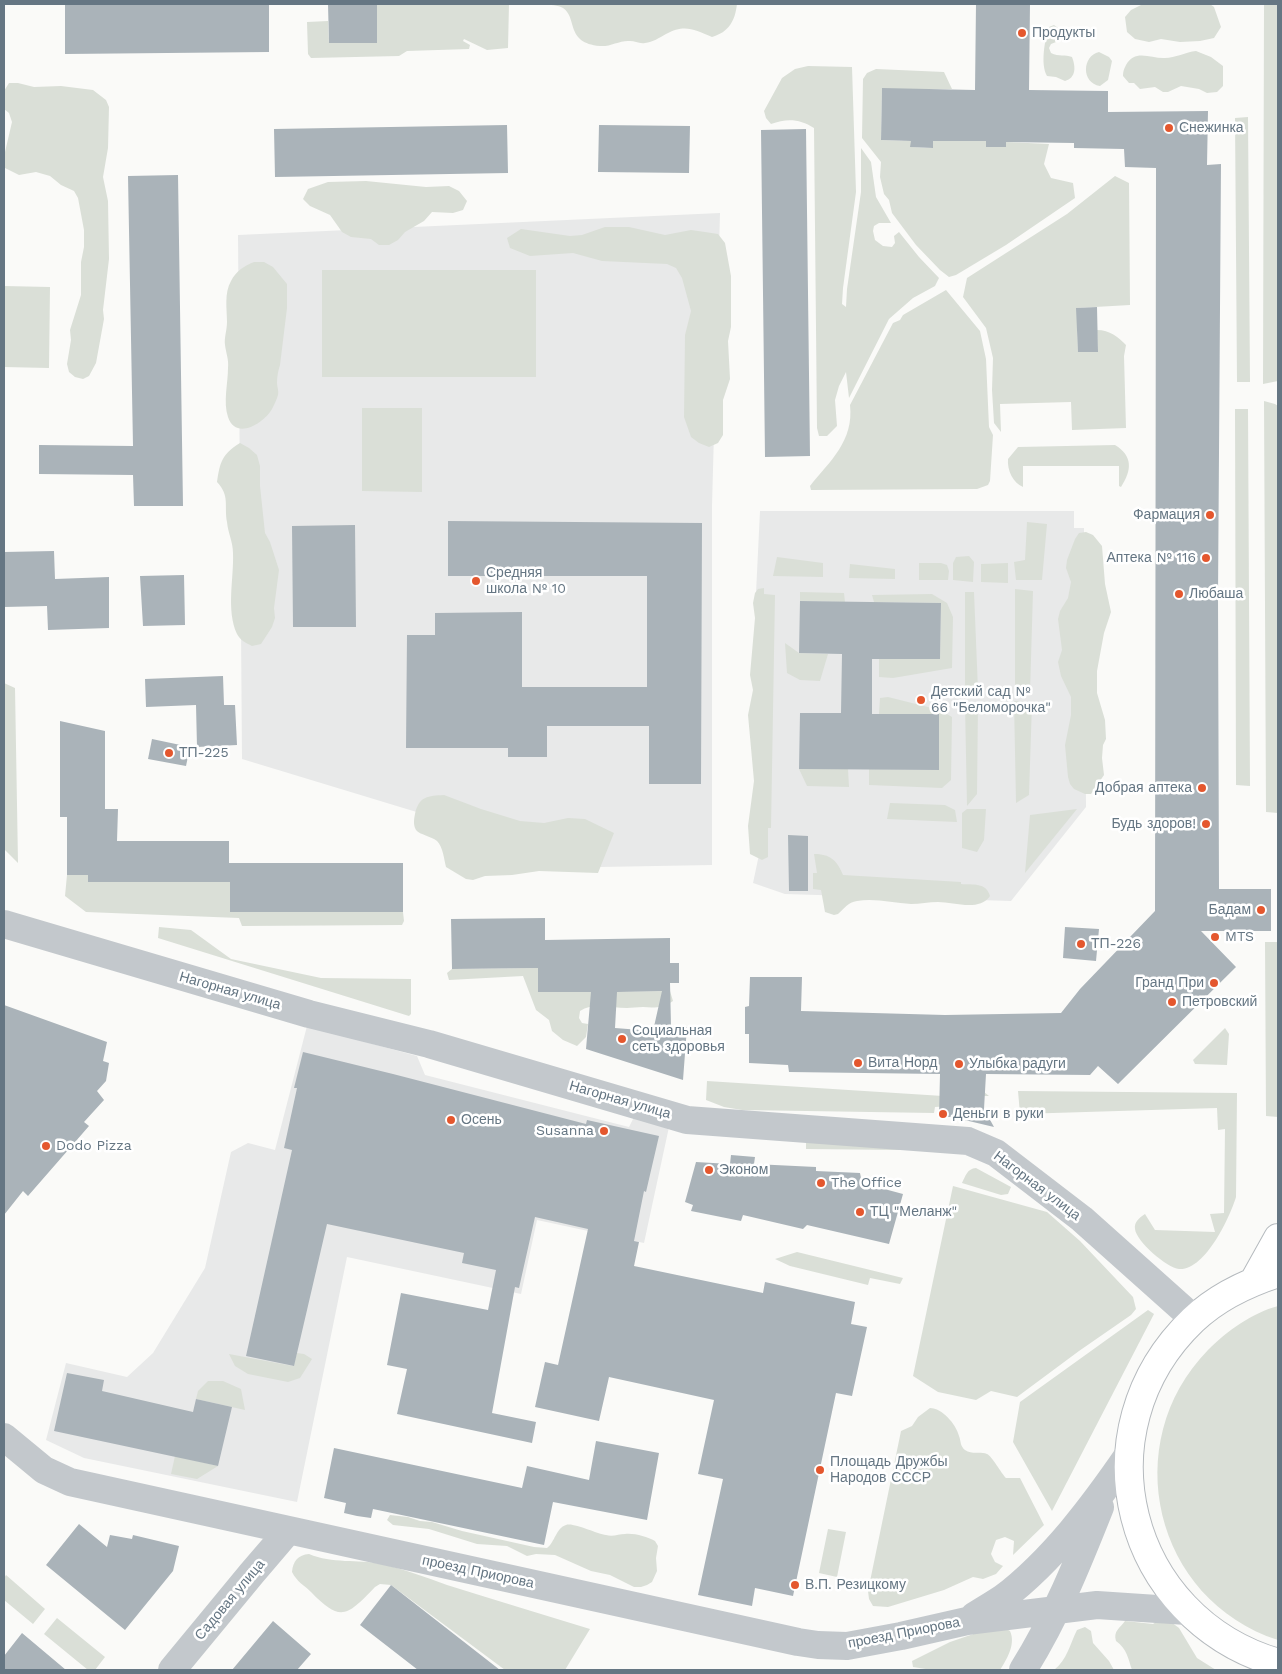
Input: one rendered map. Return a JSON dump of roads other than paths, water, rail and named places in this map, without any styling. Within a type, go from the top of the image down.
[{"type":"main road","points":[[1272,1664],[1222,1639],[1187,1611],[1165,1584],[1145,1546],[1136,1522],[1129,1488],[1129,1454],[1137,1410],[1144,1390],[1166,1352],[1194,1319],[1233,1291],[1266,1277],[1278,1238]]},
{"type":"street","name":"Нагорная улица","points":[[4,924],[309,1014],[429,1044],[687,1120],[968,1141],[996,1154],[1082,1219],[1194,1319]]},
{"type":"street","name":"проезд Приорова","points":[[4,1437],[44,1470],[70,1482],[765,1636],[811,1644],[847,1646],[967,1621],[1097,1605],[1187,1611]]},
{"type":"street","points":[[967,1621],[1002,1598],[1030,1575],[1060,1544],[1111,1480],[1129,1454]]},
{"type":"street","points":[[1023,1670],[1058,1609],[1111,1480]]},
{"type":"street","name":"Садовая улица","points":[[172,1670],[288,1531]]},
{"type":"place","name":"Продукты","points":[[1022,33]]},
{"type":"place","name":"Снежинка","points":[[1169,128]]},
{"type":"place","name":"Фармация","points":[[1210,515]]},
{"type":"place","name":"Аптека № 116","points":[[1206,558]]},
{"type":"place","name":"Средняя школа № 10","points":[[476,581]]},
{"type":"place","name":"Любаша","points":[[1179,594]]},
{"type":"place","name":"Детский сад № 66 \"Беломорочка\"","points":[[921,700]]},
{"type":"place","name":"ТП-225","points":[[169,753]]},
{"type":"place","name":"Добрая аптека","points":[[1202,788]]},
{"type":"place","name":"Будь здоров!","points":[[1206,824]]},
{"type":"place","name":"Бадам","points":[[1261,910]]},
{"type":"place","name":"MTS","points":[[1215,937]]},
{"type":"place","name":"ТП-226","points":[[1081,944]]},
{"type":"place","name":"Гранд При","points":[[1214,983]]},
{"type":"place","name":"Петровский","points":[[1172,1002]]},
{"type":"place","name":"Социальная сеть здоровья","points":[[622,1039]]},
{"type":"place","name":"Вита Норд","points":[[858,1063]]},
{"type":"place","name":"Улыбка радуги","points":[[959,1064]]},
{"type":"place","name":"Деньги в руки","points":[[943,1114]]},
{"type":"place","name":"Осень","points":[[451,1120]]},
{"type":"place","name":"Susanna","points":[[604,1131]]},
{"type":"place","name":"Dodo Pizza","points":[[46,1146]]},
{"type":"place","name":"Эконом","points":[[709,1170]]},
{"type":"place","name":"The Office","points":[[821,1183]]},
{"type":"place","name":"ТЦ \"Меланж\"","points":[[860,1212]]},
{"type":"place","name":"Площадь Дружбы Народов СССР","points":[[820,1470]]},
{"type":"place","name":"В.П. Резицкому","points":[[795,1585]]}]
